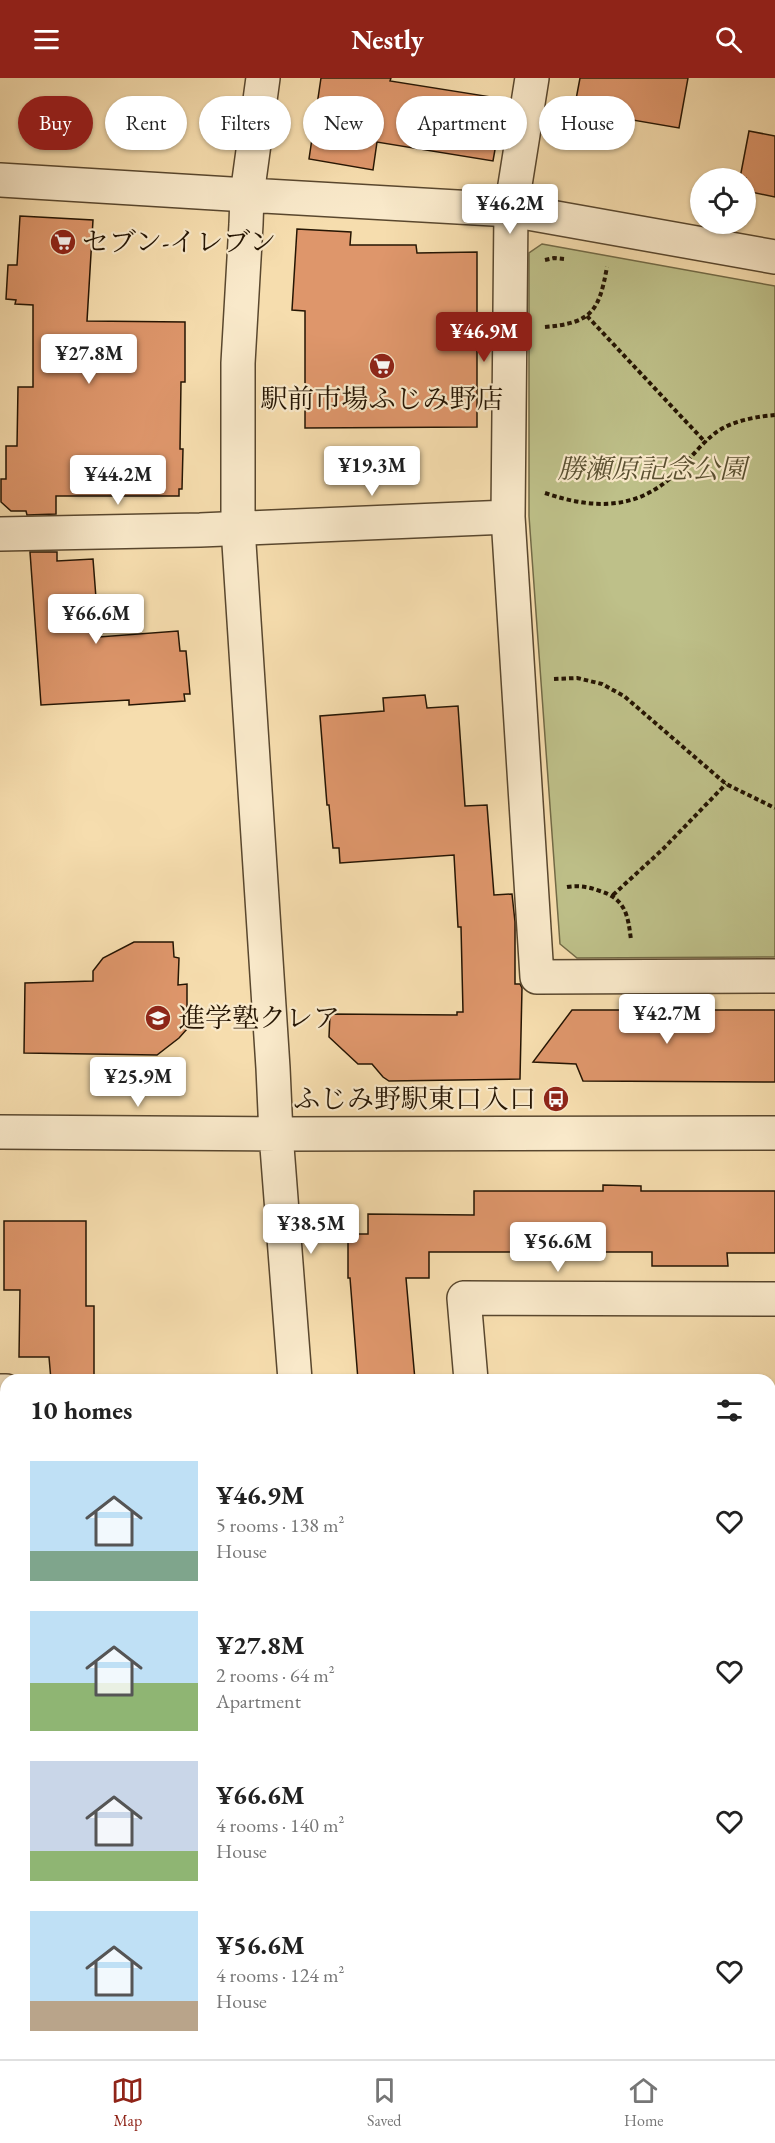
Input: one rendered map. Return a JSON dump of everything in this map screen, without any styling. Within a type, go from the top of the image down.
[{"type":"street","points":[[263,78],[247,195],[238,363],[238,528],[276,1134],[295,1374]]},
{"type":"street","points":[[532,78],[512,210],[508,517],[537,977],[775,976]]},
{"type":"street","points":[[0,180],[512,210],[775,257]]},
{"type":"street","points":[[0,534],[238,528],[508,517]]},
{"type":"street","points":[[0,1132],[775,1133]]},
{"type":"street","points":[[470,1374],[464,1299],[775,1299]]},
{"type":"path","points":[[544,260],[554,258],[575,261]]},
{"type":"path","points":[[596,265],[616,268]]},
{"type":"path","points":[[538,327],[575,322],[587,316],[596,307],[602,292],[607,267]]},
{"type":"path","points":[[587,316],[706,443]]},
{"type":"path","points":[[538,491],[601,506],[638,498],[655,489],[673,475],[725,427],[763,416],[775,416]]},
{"type":"path","points":[[550,679],[577,678],[602,684],[624,696],[726,784],[775,808]]},
{"type":"path","points":[[613,895],[663,849],[726,784]]},
{"type":"path","points":[[567,898],[566,887],[578,886],[613,895],[623,907],[628,920],[631,941],[642,941]]},
{"type":"green space","name":"勝瀬原記念公園","points":[[542,244],[775,286],[775,957],[577,958],[560,944],[529,516],[529,253]]},
{"type":"building","points":[[321,78],[391,78],[390,81],[485,96],[396,96],[396,145],[384,143],[384,96],[318,96]]},
{"type":"building","points":[[580,78],[688,78],[679,128],[635,120],[635,96],[577,96]]},
{"type":"building","points":[[749,131],[775,136],[775,197],[756,193],[756,168],[742,168]]},
{"type":"building","points":[[310,150],[376,150],[373,170],[309,159]]},
{"type":"building","points":[[426,150],[495,150],[493,161]]},
{"type":"building","points":[[20,216],[93,220],[87,321],[185,322],[185,382],[181,382],[182,489],[179,489],[179,496],[56,496],[56,514],[27,515],[26,511],[11,511],[1,502],[1,479],[6,479],[6,446],[17,446],[18,387],[33,387],[33,305],[15,304],[16,300],[6,299],[8,265],[17,265]]},
{"type":"building","points":[[297,229],[351,232],[350,245],[416,245],[417,253],[477,252],[477,427],[305,428],[305,311],[292,310]]},
{"type":"building","points":[[30,552],[57,552],[57,561],[93,559],[99,637],[178,631],[180,651],[186,651],[190,694],[184,694],[185,701],[129,705],[129,700],[41,705]]},
{"type":"building","points":[[425,695],[427,708],[458,706],[465,806],[487,805],[494,895],[512,894],[515,922],[515,984],[520,984],[522,988],[520,1079],[389,1081],[372,1064],[358,1064],[329,1037],[330,1014],[457,1015],[457,1012],[463,1012],[461,927],[458,927],[454,855],[340,863],[339,848],[333,848],[329,805],[327,805],[320,716],[384,711],[383,698]]},
{"type":"building","points":[[134,942],[173,942],[174,957],[179,958],[178,985],[187,984],[187,1029],[179,1038],[157,1055],[24,1053],[25,983],[93,981],[93,971],[103,958]]},
{"type":"building","points":[[572,1010],[775,1010],[775,1082],[583,1081],[576,1064],[533,1062]]},
{"type":"building","points":[[603,1185],[641,1186],[641,1191],[775,1191],[775,1253],[727,1253],[728,1266],[652,1266],[652,1252],[429,1252],[429,1278],[406,1278],[414,1374],[358,1374],[350,1278],[348,1278],[348,1234],[368,1234],[368,1214],[474,1215],[474,1191],[603,1191]]},
{"type":"building","points":[[4,1221],[86,1221],[86,1306],[94,1306],[94,1374],[50,1374],[49,1357],[19,1357],[20,1290],[4,1290]]},
{"type":"place","name":"セブン-イレブン","points":[[63,242]]},
{"type":"place","name":"駅前市場ふじみ野店","points":[[382,366]]},
{"type":"place","name":"進学塾クレア","points":[[158,1018]]},
{"type":"place","name":"ふじみ野駅東口入口","points":[[556,1099]]}]
